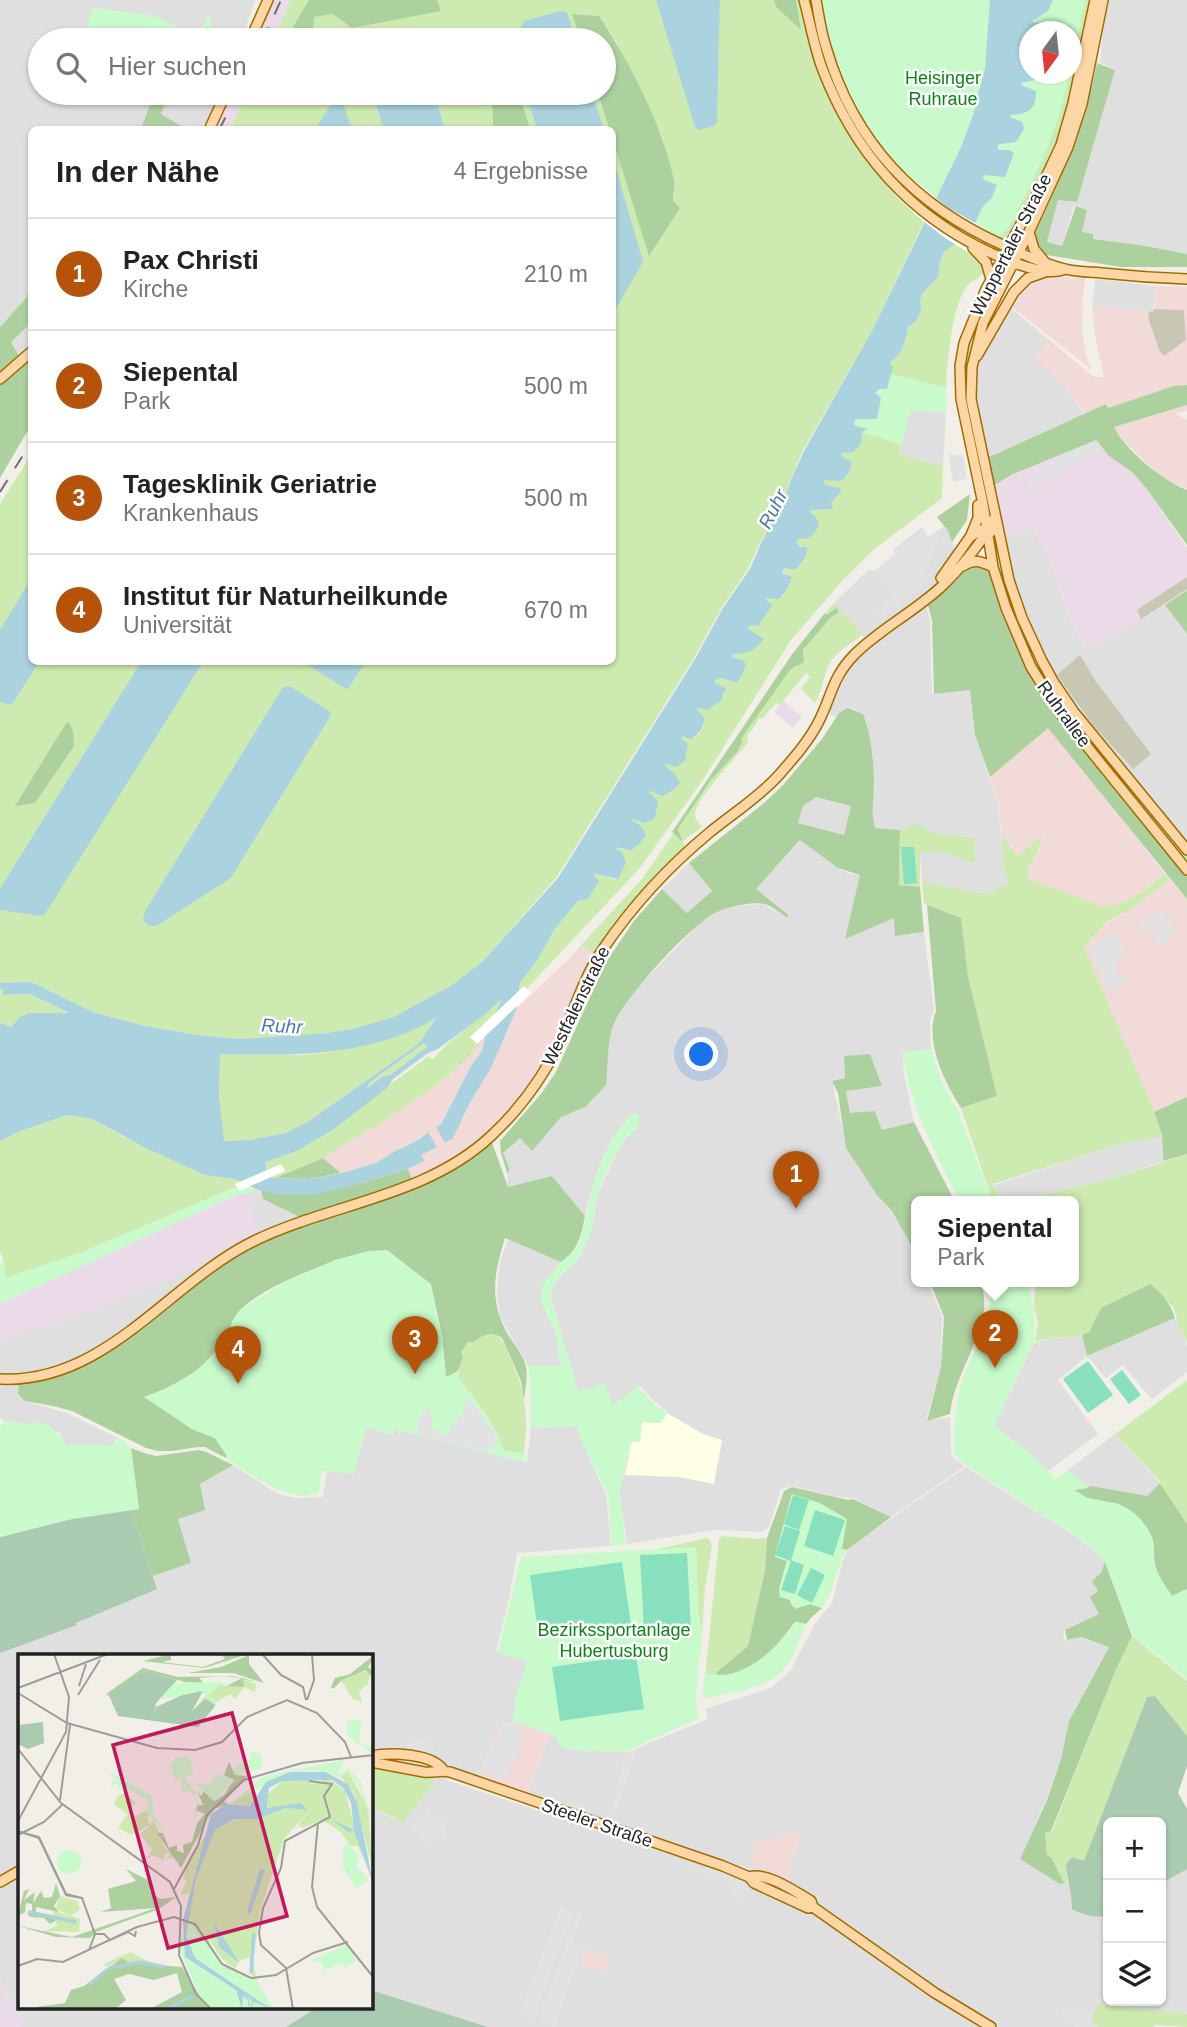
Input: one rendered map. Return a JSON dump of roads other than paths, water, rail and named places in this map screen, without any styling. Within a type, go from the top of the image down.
[{"type":"main road","points":[[255,28],[268,0]]},
{"type":"main road","points":[[804,0],[850,127],[883,173],[922,211],[978,250],[1013,263],[1046,267]]},
{"type":"main road","points":[[816,0],[827,66],[857,121],[889,165],[929,203],[984,237],[1057,272],[1064,269],[1187,279]]},
{"type":"main road","name":"Wuppertaler Straße","points":[[980,465],[966,429],[961,399],[960,366],[966,336],[991,279],[1061,145],[1095,0]]},
{"type":"main road","name":"Wuppertaler Straße","points":[[988,531],[985,490],[971,399],[972,367],[983,323],[1068,147],[1082,104],[1103,0]]},
{"type":"main road","points":[[211,126],[220,105]]},
{"type":"main road","points":[[1029,232],[1034,249],[1046,267]]},
{"type":"main road","points":[[978,250],[986,262],[991,279]]},
{"type":"main road","points":[[972,367],[1014,292],[1028,278],[1046,267]]},
{"type":"main road","points":[[0,379],[28,354]]},
{"type":"main road","points":[[970,537],[985,490]]},
{"type":"main road","name":"Wuppertaler Straße","points":[[985,490],[995,515]]},
{"type":"main road","name":"Westfalenstraße","points":[[0,1379],[37,1376],[80,1362],[125,1335],[235,1251],[257,1239],[307,1220],[430,1177],[468,1155],[491,1136],[534,1087],[545,1070],[599,954],[650,887],[683,855],[775,779],[812,733],[822,715],[834,681],[845,665],[870,641],[941,587],[988,531],[995,515]]},
{"type":"main road","name":"Ruhrallee","points":[[995,515],[1000,545],[1017,605],[1053,681],[1082,722],[1187,850]]},
{"type":"main road","points":[[970,537],[980,530],[988,531],[1000,545]]},
{"type":"main road","name":"Ruhrallee","points":[[988,531],[993,567],[1006,608],[1017,638],[1046,693],[1187,870]]},
{"type":"main road","name":"Westfalenstraße","points":[[925,599],[970,537]]},
{"type":"main road","points":[[958,567],[973,561],[981,561],[993,567]]},
{"type":"main road","name":"Steeler Straße","points":[[373,1759],[424,1772],[444,1771],[749,1877],[758,1875],[779,1884],[811,1901],[813,1907],[935,1993],[991,2027]]},
{"type":"main road","points":[[0,1882],[18,1872]]},
{"type":"water","points":[[656,0],[720,0],[717,122],[714,126],[699,130],[695,127]]},
{"type":"water","points":[[990,0],[1053,0],[1048,11],[1032,21],[1019,21],[1019,84],[1036,91],[1030,110],[1010,117],[1022,122],[1024,129],[1016,142],[997,146],[999,150],[1014,153],[1005,177],[984,175],[984,180],[997,185],[991,199],[983,206],[966,235],[944,252],[938,277],[923,293],[921,311],[916,321],[908,327],[900,352],[889,362],[893,367],[887,389],[880,389],[875,393],[881,398],[877,419],[857,419],[854,422],[855,426],[868,429],[862,432],[861,444],[853,452],[841,453],[852,462],[851,469],[842,481],[824,480],[825,485],[841,488],[831,503],[833,509],[810,512],[819,525],[811,536],[796,542],[800,547],[807,547],[804,559],[795,570],[784,568],[783,574],[792,577],[787,589],[779,599],[767,598],[772,605],[759,625],[748,626],[748,629],[764,639],[751,651],[733,654],[732,657],[743,660],[746,664],[737,683],[722,678],[715,680],[715,683],[726,688],[721,701],[707,710],[698,708],[705,718],[702,728],[690,739],[681,738],[688,744],[685,761],[676,767],[666,764],[680,783],[662,796],[649,792],[658,801],[655,818],[645,823],[632,820],[641,826],[646,835],[640,843],[632,850],[613,847],[622,852],[626,862],[618,880],[594,874],[599,881],[588,899],[578,901],[554,930],[538,959],[520,983],[517,1008],[491,1068],[453,1138],[445,1143],[436,1127],[441,1124],[471,1066],[482,1051],[484,1036],[502,999],[438,1049],[428,1053],[393,1079],[387,1088],[334,1129],[297,1151],[266,1162],[265,1172],[271,1178],[308,1179],[376,1163],[428,1132],[437,1147],[421,1155],[424,1161],[408,1169],[348,1187],[310,1195],[283,1195],[261,1191],[234,1179],[205,1175],[92,1119],[67,1115],[0,1141],[0,1023],[11,1027],[20,1017],[29,1013],[69,1013],[30,994],[3,995],[0,983],[31,982],[93,1012],[145,1026],[240,1039],[327,1033],[394,1017],[452,985],[482,962],[558,878],[695,659],[723,608],[750,569],[782,506],[804,451],[872,331],[962,145],[985,68]],"holes":[[[436,1018],[421,1040],[309,1121],[286,1133],[249,1140],[224,1141],[219,1097],[220,1054],[303,1054],[359,1047],[411,1031]],[[424,1043],[427,1047],[390,1075],[384,1076],[366,1089],[370,1082]]]},
{"type":"water","points":[[561,11],[567,12],[572,28],[521,28],[524,21]]},
{"type":"water","points":[[330,105],[344,105],[351,126],[317,126]]},
{"type":"water","points":[[376,105],[438,105],[444,126],[383,126]]},
{"type":"water","points":[[530,105],[596,105],[603,126],[536,126]]},
{"type":"water","points":[[616,168],[643,262],[616,309]]},
{"type":"water","points":[[28,584],[28,665],[37,665],[10,705],[0,702],[0,630]]},
{"type":"water","points":[[139,665],[201,665],[45,914],[41,916],[0,910],[0,889]]},
{"type":"water","points":[[308,665],[363,665],[346,689]]},
{"type":"water","points":[[290,686],[331,712],[330,717],[231,878],[156,926],[147,924],[143,920],[145,911],[283,687]]},
{"type":"railway","points":[[268,28],[281,0]]},
{"type":"railway","points":[[221,126],[232,105]]},
{"type":"railway","points":[[0,492],[28,447]]},
{"type":"place","name":"Pax Christi","points":[[796,1209]]},
{"type":"place","name":"Siepental","points":[[995,1368]]},
{"type":"place","name":"Tagesklinik Geriatrie","points":[[415,1374]]},
{"type":"place","name":"Institut für Naturheilkunde","points":[[238,1384]]},
{"type":"park label","name":"Heisinger Ruhraue","points":[[943,88]]},
{"type":"park label","name":"Bezirkssportanlage Hubertusburg","points":[[614,1640]]},
{"type":"water label","name":"Ruhr","points":[[773,509]]},
{"type":"water label","name":"Ruhr","points":[[282,1026]]}]
